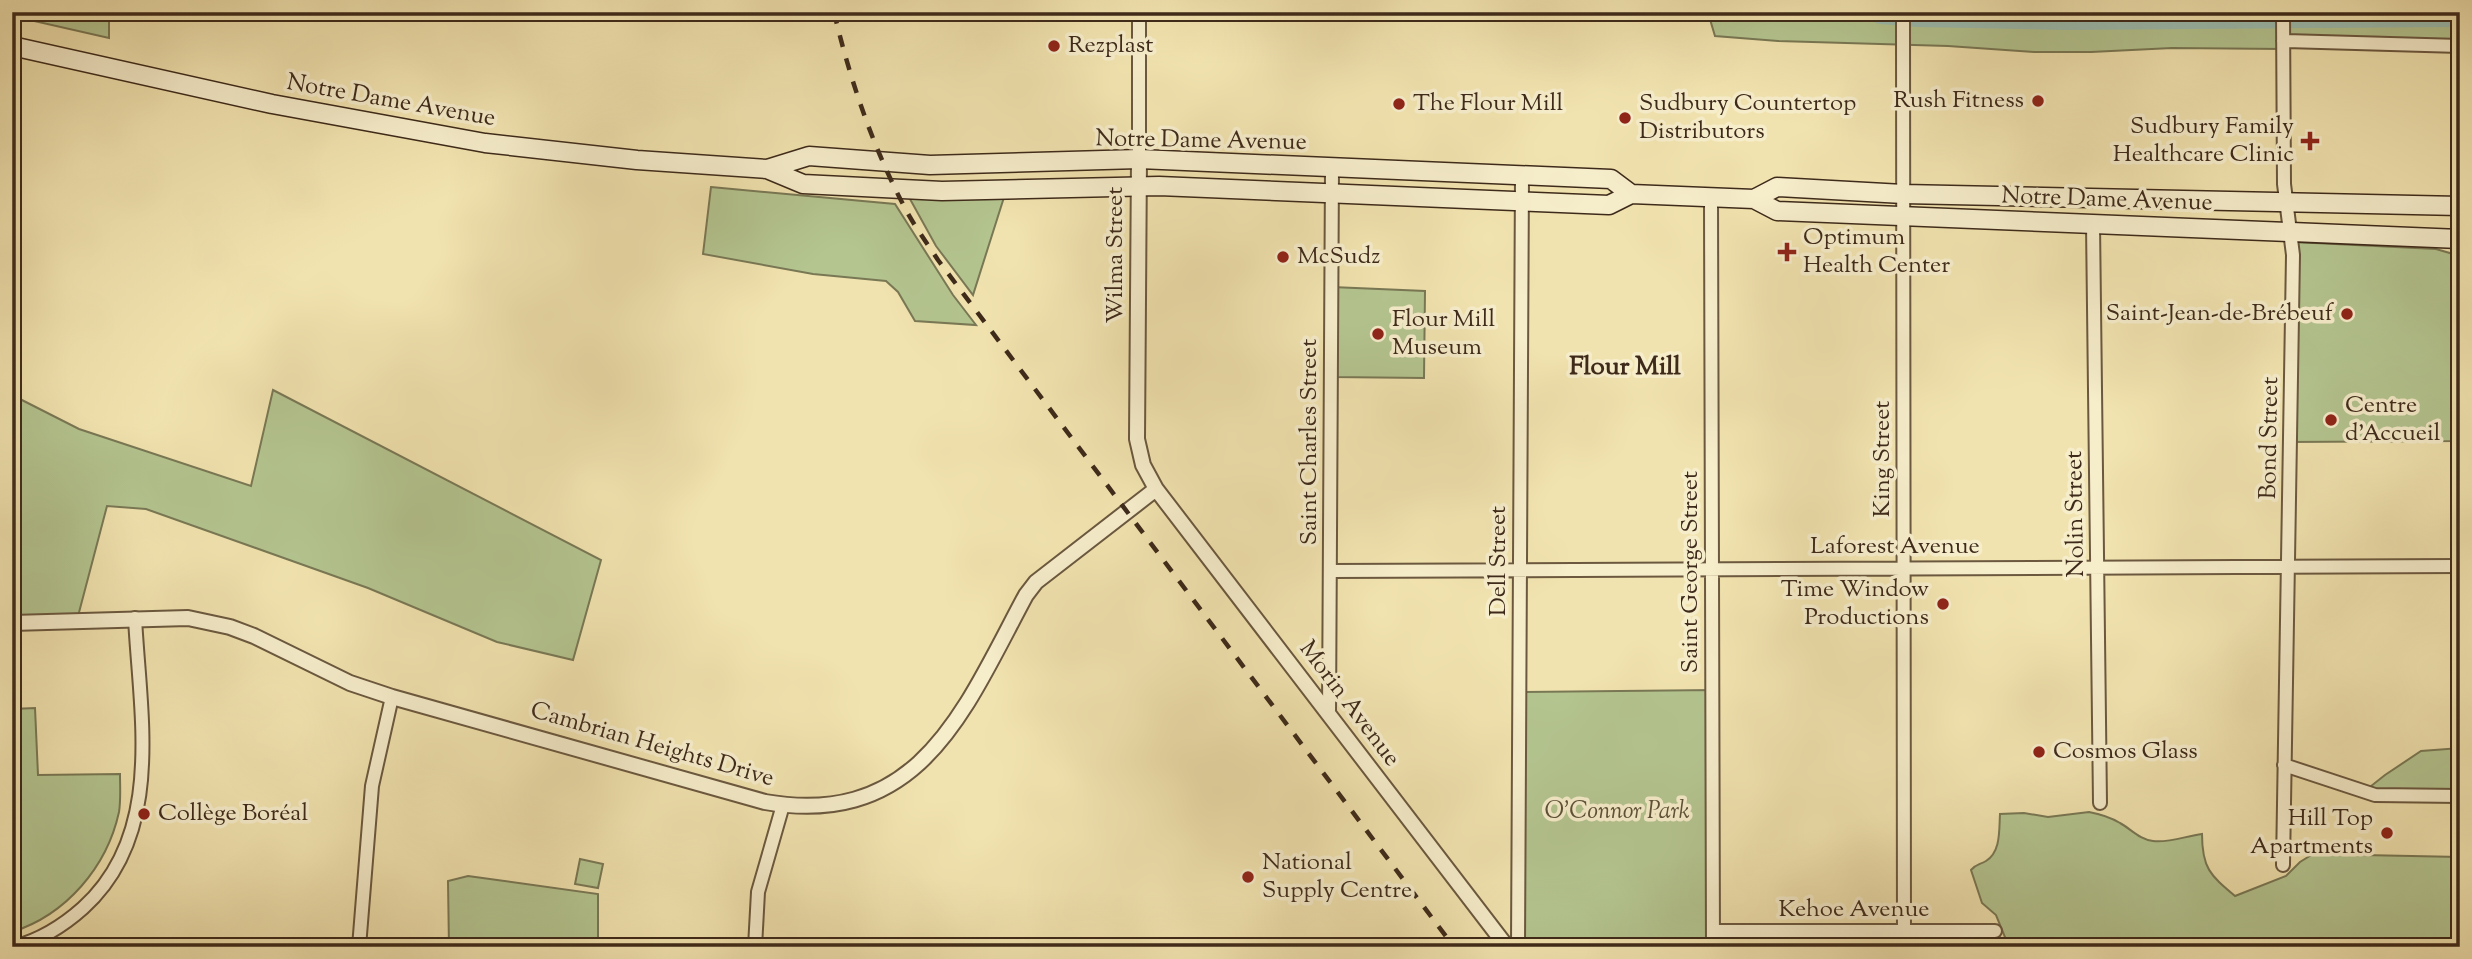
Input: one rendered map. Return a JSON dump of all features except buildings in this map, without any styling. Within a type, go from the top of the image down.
[{"type":"main road","name":"Notre Dame Avenue","points":[[12,46],[272,104],[485,143],[624,159],[767,169],[803,184],[918,190],[1139,186],[1609,205],[1631,194],[1754,199],[1777,211],[2460,239]]},
{"type":"main road","name":"Notre Dame Avenue","points":[[767,169],[809,156],[930,165],[1139,159],[1611,179],[1631,194]]},
{"type":"main road","name":"Notre Dame Avenue","points":[[1754,199],[1777,187],[1903,194],[2460,206]]},
{"type":"street","name":"King Street","points":[[1903,12],[1904,947]]},
{"type":"street","name":"Bond Street","points":[[2283,12],[2286,201],[2293,278],[2283,864]]},
{"type":"street","name":"Wilma Street","points":[[1139,18],[1138,439],[1143,465],[1156,489]]},
{"type":"street","points":[[2283,37],[2460,46]]},
{"type":"street","name":"Saint Charles Street","points":[[1329,715],[1332,169]]},
{"type":"street","name":"Dell Street","points":[[1518,947],[1522,175]]},
{"type":"street","name":"Saint George Street","points":[[1711,198],[1713,947]]},
{"type":"street","name":"Nolin Street","points":[[2094,224],[2100,803]]},
{"type":"street","name":"Morin Avenue","points":[[1156,489],[1507,947]]},
{"type":"street","name":"Cambrian Heights Drive","points":[[12,623],[188,618],[230,627],[350,683],[392,696],[783,805],[833,803],[869,794],[903,778],[922,762],[960,715],[1026,595],[1036,582],[1156,489]]},
{"type":"street","name":"Laforest Avenue","points":[[1330,571],[2460,566]]},
{"type":"street","points":[[14,947],[70,920],[88,903],[115,868],[135,826],[143,763],[135,618]]},
{"type":"street","points":[[359,947],[372,786],[392,696]]},
{"type":"street","points":[[2284,765],[2375,795],[2460,796]]},
{"type":"street","points":[[755,947],[758,892],[783,805]]},
{"type":"street","name":"Kehoe Avenue","points":[[1713,932],[1995,930]]},
{"type":"green space","points":[[12,12],[109,12],[109,38],[12,16]]},
{"type":"green space","points":[[1695,12],[2460,12],[2460,47],[2284,42],[2283,49],[2172,48],[2034,52],[1948,46],[1778,41],[1715,36],[1709,16]]},
{"type":"green space","points":[[711,187],[895,204],[953,295],[976,325],[915,321],[898,292],[886,281],[813,274],[703,254]]},
{"type":"green space","points":[[905,190],[1006,191],[973,295],[936,246]]},
{"type":"green space","points":[[2294,242],[2436,249],[2453,254],[2460,262],[2460,441],[2290,442]]},
{"type":"green space","name":"Flour Mill Museum","points":[[1332,287],[1425,291],[1424,378],[1332,377]]},
{"type":"green space","points":[[273,390],[601,560],[573,660],[497,642],[368,588],[146,509],[107,506],[77,620],[12,622],[12,395],[79,429],[251,486]]},
{"type":"green space","name":"O'Connor Park","points":[[1714,690],[1714,947],[1519,947],[1521,692]]},
{"type":"green space","points":[[35,708],[38,775],[120,774],[120,807],[105,852],[81,886],[50,914],[12,932],[12,709]]},
{"type":"green space","points":[[2460,748],[2460,794],[2366,790],[2421,751]]},
{"type":"green space","points":[[2089,812],[2112,819],[2148,840],[2165,841],[2202,834],[2209,870],[2235,896],[2286,876],[2313,854],[2460,857],[2460,947],[2009,947],[1996,915],[1982,903],[1971,870],[1986,861],[1994,852],[2000,814],[2024,813],[2048,817]]},
{"type":"green space","points":[[580,859],[603,864],[598,888],[575,884]]},
{"type":"green space","points":[[468,876],[598,894],[598,947],[449,947],[448,881]]},
{"type":"waterway","points":[[1881,12],[2066,18],[2460,15]]},
{"type":"railway","points":[[834,12],[847,63],[873,138],[894,186],[921,235],[1454,947]]},
{"type":"place","name":"Rezplast","points":[[1054,46]]},
{"type":"place","name":"Rush Fitness","points":[[2038,101]]},
{"type":"place","name":"The Flour Mill","points":[[1399,104]]},
{"type":"place","name":"Sudbury Countertop Distributors","points":[[1625,118]]},
{"type":"place","name":"Sudbury Family Healthcare Clinic","points":[[2310,141]]},
{"type":"place","name":"Optimum Health Center","points":[[1787,252]]},
{"type":"place","name":"McSudz","points":[[1283,257]]},
{"type":"place","name":"Saint-Jean-de-Brébeuf","points":[[2347,314]]},
{"type":"place","name":"Flour Mill Museum","points":[[1378,334]]},
{"type":"place","name":"Centre d'Accueil","points":[[2331,420]]},
{"type":"place","name":"Time Window Productions","points":[[1943,604]]},
{"type":"place","name":"Cosmos Glass","points":[[2039,752]]},
{"type":"place","name":"Collège Boréal","points":[[144,814]]},
{"type":"place","name":"Hill Top Apartments","points":[[2387,833]]},
{"type":"place","name":"National Supply Centre","points":[[1248,877]]},
{"type":"district","name":"Flour Mill","points":[[1625,367]]}]
